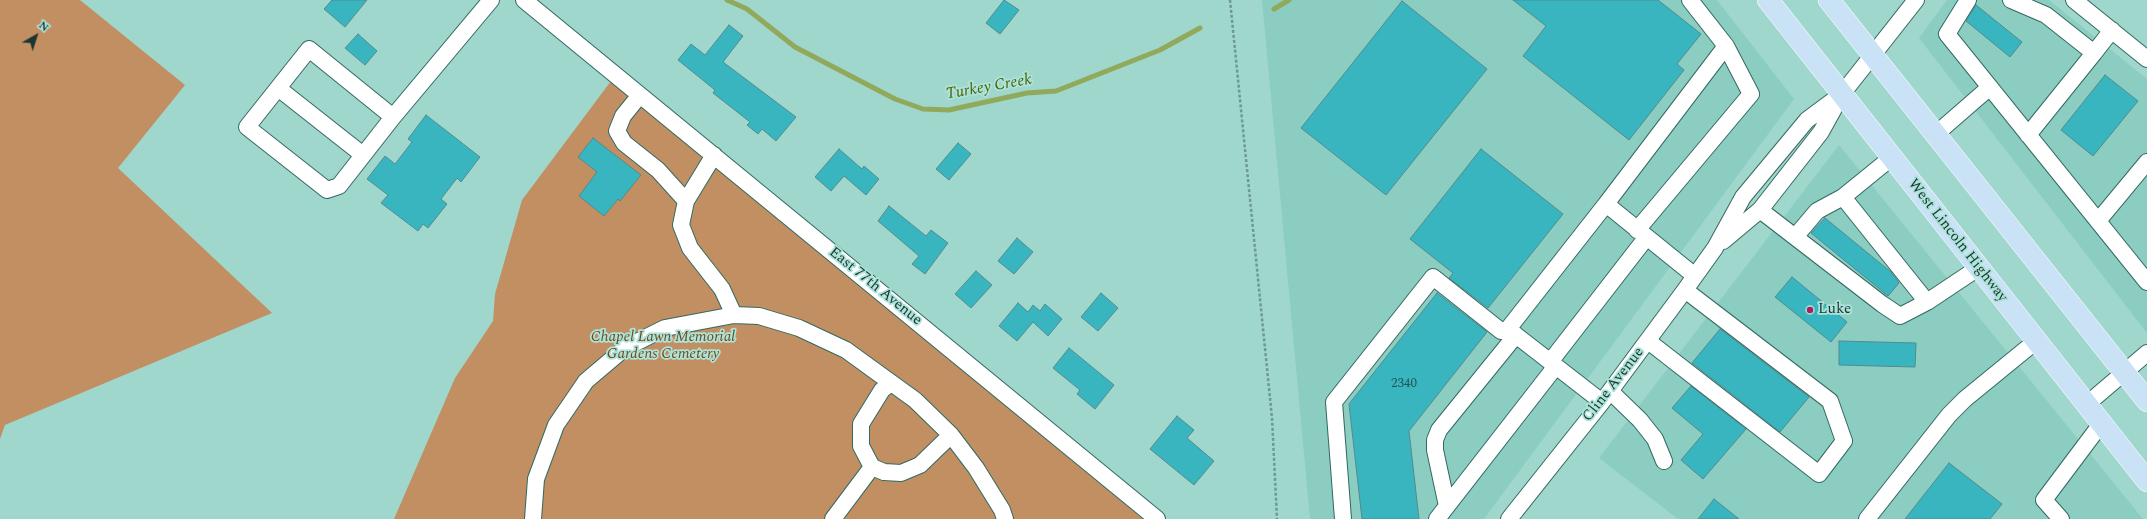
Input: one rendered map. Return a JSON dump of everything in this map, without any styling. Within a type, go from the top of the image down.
[{"type":"main road","name":"West Lincoln Highway","points":[[1768,0],[2147,481]]},
{"type":"main road","points":[[1829,0],[2147,401]]},
{"type":"street","points":[[393,117],[309,49],[247,127],[327,190],[339,186],[393,117],[491,0]]},
{"type":"street","name":"East 77th Avenue","points":[[524,0],[1157,519]]},
{"type":"street","points":[[1437,519],[1553,364],[1642,234],[1751,94],[1726,46],[1690,0]]},
{"type":"street","name":"Cline Avenue","points":[[1715,248],[1760,210],[1821,132],[1842,94],[1916,0]]},
{"type":"street","points":[[1968,0],[1947,34],[2147,282]]},
{"type":"street","points":[[2011,0],[2046,14],[2094,53]]},
{"type":"street","points":[[2074,0],[2146,57]]},
{"type":"street","points":[[2028,135],[2112,30]]},
{"type":"street","points":[[1447,506],[1435,450],[1435,440],[1439,430],[1606,204],[1726,46]]},
{"type":"street","points":[[1936,134],[1990,87]]},
{"type":"street","points":[[278,88],[363,155]]},
{"type":"street","name":"Cline Avenue","points":[[1509,519],[1606,397],[1648,341],[1715,248],[1743,197],[1807,120],[1842,94]]},
{"type":"street","points":[[640,95],[623,116],[618,131],[624,142],[658,170],[686,201]]},
{"type":"street","points":[[714,155],[686,201],[681,225],[690,248],[722,289],[734,315]]},
{"type":"street","points":[[1795,237],[1817,211],[1843,197],[1891,158]]},
{"type":"street","points":[[2098,221],[2147,162]]},
{"type":"street","points":[[1843,197],[1927,302]]},
{"type":"street","points":[[1606,204],[1695,276]]},
{"type":"street","points":[[1760,210],[1882,304],[1900,316],[1927,302],[1978,268]]},
{"type":"street","points":[[1344,519],[1334,402],[1433,277],[1501,331],[1512,332],[1553,364],[1640,420],[1655,439],[1664,461]]},
{"type":"street","points":[[1648,341],[1818,474],[1844,441],[1830,401],[1685,290]]},
{"type":"street","points":[[533,519],[536,479],[556,425],[586,381],[625,348],[666,328],[734,315],[759,316],[799,328],[846,350],[915,400],[951,435],[976,468],[1002,510],[1005,519]]},
{"type":"street","points":[[1867,519],[1948,415],[1965,399],[2036,341]]},
{"type":"street","points":[[2086,405],[2147,353]]},
{"type":"street","points":[[890,382],[882,390],[861,424],[861,446],[872,466],[884,472],[901,473],[920,465],[951,435]]},
{"type":"street","points":[[2061,519],[2044,500],[2101,424]]},
{"type":"street","points":[[834,519],[872,466]]},
{"type":"path","points":[[1230,0],[1272,418],[1277,519]]},
{"type":"shaded area","points":[[1262,0],[1717,0],[1794,99],[1484,519],[1310,519]]},
{"type":"shaded area","points":[[1947,0],[2049,0],[2147,79],[2147,333],[1919,38]]},
{"type":"shaded area","points":[[1839,145],[2143,519],[1678,519],[1599,458]]},
{"type":"green space","points":[[0,0],[80,0],[185,85],[118,168],[272,313],[5,425],[0,439]]},
{"type":"green space","name":"Chapel Lawn Memorial Gardens Cemetery","points":[[611,81],[1143,519],[394,519],[455,378],[493,321],[495,294],[522,200]]},
{"type":"building","points":[[332,0],[367,0],[345,27],[324,9]]},
{"type":"building","points":[[1004,0],[1019,10],[1000,34],[986,23]]},
{"type":"building","points":[[1513,0],[1658,0],[1701,34],[1677,64],[1684,70],[1629,140],[1523,56],[1546,26]]},
{"type":"building","points":[[1402,1],[1487,69],[1386,195],[1301,128]]},
{"type":"building","points":[[1976,5],[2022,42],[2010,57],[1966,21]]},
{"type":"building","points":[[729,25],[743,36],[723,62],[796,117],[776,141],[762,129],[758,134],[747,125],[750,122],[713,93],[715,90],[678,60],[691,44],[705,55]]},
{"type":"building","points":[[358,34],[377,51],[365,65],[345,48]]},
{"type":"building","points":[[2105,75],[2138,101],[2093,156],[2061,130]]},
{"type":"building","points":[[426,115],[480,157],[461,182],[457,178],[441,199],[447,204],[428,228],[423,224],[418,231],[381,203],[388,195],[367,179],[385,156],[395,164],[412,142],[408,139]]},
{"type":"building","points":[[593,138],[641,175],[620,201],[618,199],[604,216],[579,196],[597,172],[578,157]]},
{"type":"building","points":[[958,143],[971,154],[949,180],[936,169]]},
{"type":"building","points":[[839,149],[862,169],[864,166],[879,179],[866,195],[844,176],[831,191],[815,177]]},
{"type":"building","points":[[1481,149],[1563,214],[1488,308],[1449,278],[1453,273],[1410,239]]},
{"type":"building","points":[[889,206],[926,236],[931,230],[948,243],[925,274],[912,264],[919,256],[878,221]]},
{"type":"building","points":[[1825,218],[1891,272],[1899,283],[1888,296],[1811,233]]},
{"type":"building","points":[[1017,238],[1033,252],[1014,274],[998,261]]},
{"type":"building","points":[[976,271],[992,285],[971,308],[955,294]]},
{"type":"building","points":[[1792,277],[1847,322],[1831,342],[1775,297]]},
{"type":"building","points":[[1101,293],[1118,308],[1098,331],[1081,317]]},
{"type":"building","points":[[1437,293],[1487,332],[1409,431],[1419,519],[1362,519],[1349,404]]},
{"type":"building","points":[[1018,303],[1028,312],[1033,305],[1040,311],[1045,304],[1062,319],[1048,336],[1033,322],[1017,341],[999,326]]},
{"type":"building","points":[[1720,329],[1809,397],[1780,432],[1692,363]]},
{"type":"building","points":[[1839,341],[1916,343],[1915,367],[1839,365]]},
{"type":"building","points":[[1069,348],[1114,385],[1095,409],[1077,394],[1080,390],[1053,368]]},
{"type":"building","points":[[1691,386],[1746,429],[1703,479],[1681,460],[1703,434],[1672,408]]},
{"type":"building","points":[[1177,416],[1194,430],[1187,438],[1214,461],[1194,485],[1150,449]]},
{"type":"building","points":[[1949,463],[2002,504],[1990,519],[1905,519]]},
{"type":"building","points":[[1714,499],[1739,519],[1698,519]]},
{"type":"waterway","name":"Turkey Creek","points":[[727,0],[747,9],[795,47],[895,99],[923,109],[949,110],[1027,93],[1056,91],[1160,50],[1200,28]]},
{"type":"waterway","name":"Turkey Creek","points":[[1274,9],[1289,0]]},
{"type":"place","name":"Luke","points":[[1810,310]]}]
